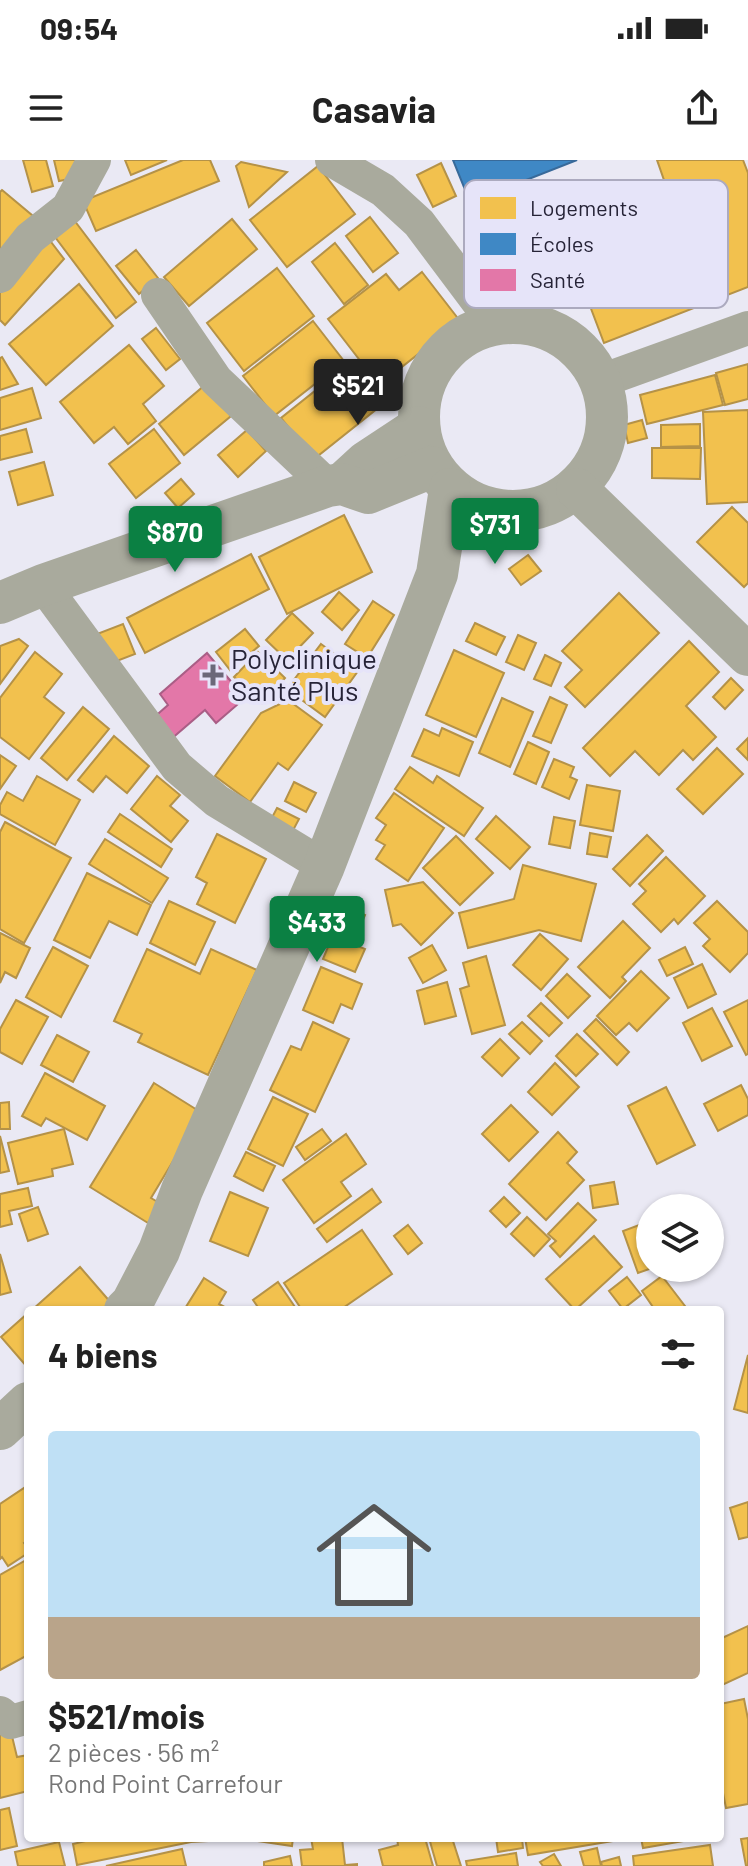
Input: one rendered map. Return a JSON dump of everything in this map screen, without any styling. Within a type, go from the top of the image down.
[{"type":"street","points":[[0,276],[30,238],[68,208],[94,160]]},
{"type":"street","points":[[332,160],[383,190],[419,223],[464,283]]},
{"type":"street","points":[[158,295],[216,380],[335,485],[368,493],[441,478]]},
{"type":"street","points":[[483,308],[494,323]]},
{"type":"street","points":[[527,322],[558,333],[584,354],[601,381],[608,420],[600,457],[577,489],[549,506],[518,513],[486,509],[441,478],[423,448],[419,427],[421,393],[436,360],[462,336],[494,323],[527,322]]},
{"type":"street","points":[[601,381],[748,328]]},
{"type":"street","points":[[0,603],[43,585],[335,485],[419,427]]},
{"type":"street","points":[[129,1306],[159,1251],[182,1190],[324,866],[437,574],[441,478]]},
{"type":"street","points":[[577,489],[748,655]]},
{"type":"street","points":[[437,574],[471,544],[486,509]]},
{"type":"street","points":[[43,585],[177,767],[217,801],[324,866]]},
{"type":"street","points":[[0,1429],[24,1407]]},
{"type":"street","points":[[0,1713],[11,1722],[24,1718]]},
{"type":"building: Logements","points":[[23,160],[46,160],[53,186],[32,192]]},
{"type":"building: Logements","points":[[54,160],[76,160],[80,177],[59,181]]},
{"type":"building: Logements","points":[[125,160],[167,160],[131,175]]},
{"type":"building: Logements","points":[[183,160],[210,160],[219,181],[96,231],[83,201]]},
{"type":"building: Logements","points":[[657,160],[743,160],[748,173],[748,287],[728,295],[728,180],[664,180]]},
{"type":"building: Logements","points":[[241,162],[287,172],[249,207],[236,166]]},
{"type":"building: Logements","points":[[441,163],[456,196],[433,207],[417,175]]},
{"type":"building: Logements","points":[[318,166],[355,214],[287,267],[250,220]]},
{"type":"building: Logements","points":[[2,190],[39,221],[0,269],[0,192]]},
{"type":"building: Logements","points":[[71,216],[136,302],[116,318],[52,233]]},
{"type":"building: Logements","points":[[370,217],[398,253],[373,272],[346,236]]},
{"type":"building: Logements","points":[[232,219],[257,249],[189,306],[164,277]]},
{"type":"building: Logements","points":[[45,234],[64,259],[5,325],[0,320],[0,292]]},
{"type":"building: Logements","points":[[335,243],[368,285],[344,304],[312,262]]},
{"type":"building: Logements","points":[[136,250],[158,278],[139,294],[116,266]]},
{"type":"building: Logements","points":[[277,268],[314,316],[244,371],[207,323]]},
{"type":"building: Logements","points":[[422,272],[460,321],[379,385],[328,319],[386,274],[399,290]]},
{"type":"building: Logements","points":[[79,284],[113,326],[46,385],[9,344]]},
{"type":"building: Logements","points":[[591,308],[694,308],[604,343]]},
{"type":"building: Logements","points":[[313,321],[344,361],[274,416],[243,376]]},
{"type":"building: Logements","points":[[156,328],[180,359],[166,370],[142,339]]},
{"type":"building: Logements","points":[[129,345],[164,386],[143,404],[156,421],[128,444],[114,427],[94,443],[60,402]]},
{"type":"building: Logements","points":[[0,358],[18,384],[0,390]]},
{"type":"building: Logements","points":[[350,363],[383,404],[314,459],[281,418]]},
{"type":"building: Logements","points":[[748,364],[748,399],[725,405],[716,373]]},
{"type":"building: Logements","points":[[715,375],[723,405],[647,424],[640,395]]},
{"type":"building: Logements","points":[[205,385],[231,416],[184,455],[159,424]]},
{"type":"building: Logements","points":[[32,388],[41,418],[0,430],[0,398]]},
{"type":"building: Logements","points":[[748,410],[748,502],[707,504],[703,412]]},
{"type":"building: Logements","points":[[642,420],[647,438],[628,443],[624,425]]},
{"type":"building: Logements","points":[[700,424],[700,446],[661,447],[661,425]]},
{"type":"building: Logements","points":[[26,429],[32,452],[0,460],[0,436]]},
{"type":"building: Logements","points":[[154,429],[180,463],[136,498],[109,464]]},
{"type":"building: Logements","points":[[247,430],[266,451],[238,477],[218,455]]},
{"type":"building: Logements","points":[[652,448],[701,448],[700,479],[652,478]]},
{"type":"building: Logements","points":[[44,462],[53,495],[18,505],[9,472]]},
{"type":"building: Logements","points":[[181,479],[194,494],[178,508],[165,493]]},
{"type":"building: Logements","points":[[732,507],[748,523],[748,583],[744,587],[697,542]]},
{"type":"building: Logements","points":[[344,515],[372,572],[287,614],[259,557]]},
{"type":"building: Logements","points":[[251,554],[269,589],[145,653],[127,618]]},
{"type":"building: Logements","points":[[528,555],[541,571],[521,585],[509,569]]},
{"type":"building: Logements","points":[[339,592],[359,610],[342,630],[322,612]]},
{"type":"building: Logements","points":[[619,593],[659,633],[585,707],[565,687],[582,670],[562,651]]},
{"type":"building: Logements","points":[[373,601],[394,615],[367,658],[345,644]]},
{"type":"building: Logements","points":[[292,613],[313,633],[287,660],[266,640]]},
{"type":"building: Logements","points":[[475,623],[505,637],[496,655],[466,641]]},
{"type":"building: Logements","points":[[123,624],[135,654],[109,664],[97,634]]},
{"type":"building: Logements","points":[[245,629],[259,646],[230,670],[216,652]]},
{"type":"building: Logements","points":[[518,635],[536,643],[524,670],[506,662]]},
{"type":"building: Logements","points":[[19,639],[28,646],[0,684],[0,646]]},
{"type":"building: Logements","points":[[689,641],[719,672],[686,706],[716,737],[693,760],[683,750],[659,775],[635,751],[610,776],[583,748]]},
{"type":"building: Logements","points":[[321,644],[358,671],[325,717],[287,689]]},
{"type":"building: Logements","points":[[454,650],[504,673],[476,737],[426,715]]},
{"type":"building: Logements","points":[[35,652],[62,674],[44,697],[64,713],[29,759],[0,737],[0,698]]},
{"type":"building: Logements","points":[[258,652],[285,678],[262,703],[234,677]]},
{"type":"building: Logements","points":[[545,655],[561,663],[551,686],[534,679]]},
{"type":"building: Logements","points":[[731,678],[743,690],[725,709],[713,697]]},
{"type":"building: Logements","points":[[550,697],[567,705],[551,743],[533,736]]},
{"type":"building: Logements","points":[[502,698],[533,712],[510,767],[479,753]]},
{"type":"building: Logements","points":[[288,700],[322,725],[288,770],[278,763],[250,802],[215,776],[261,713]]},
{"type":"building: Logements","points":[[83,707],[109,729],[67,780],[41,758]]},
{"type":"building: Logements","points":[[442,728],[473,742],[459,776],[412,756],[424,729],[439,736]]},
{"type":"building: Logements","points":[[114,736],[149,766],[127,793],[106,776],[93,792],[78,780]]},
{"type":"building: Logements","points":[[748,738],[748,760],[737,749]]},
{"type":"building: Logements","points":[[528,742],[549,752],[536,784],[514,774]]},
{"type":"building: Logements","points":[[717,748],[743,774],[703,814],[677,789]]},
{"type":"building: Logements","points":[[0,755],[16,766],[0,789]]},
{"type":"building: Logements","points":[[554,759],[574,767],[570,777],[577,780],[569,799],[542,787]]},
{"type":"building: Logements","points":[[410,767],[433,783],[437,776],[483,808],[464,836],[395,789]]},
{"type":"building: Logements","points":[[37,776],[80,800],[55,845],[0,814],[0,805],[7,792],[23,801]]},
{"type":"building: Logements","points":[[157,776],[180,795],[170,806],[188,821],[171,842],[131,809]]},
{"type":"building: Logements","points":[[294,782],[316,793],[306,812],[285,801]]},
{"type":"building: Logements","points":[[587,785],[620,791],[613,831],[580,825]]},
{"type":"building: Logements","points":[[394,793],[444,828],[408,881],[376,859],[385,845],[376,840],[386,825],[376,818]]},
{"type":"building: Logements","points":[[277,808],[299,819],[289,838],[267,827]]},
{"type":"building: Logements","points":[[120,814],[172,849],[161,867],[108,832]]},
{"type":"building: Logements","points":[[496,816],[530,847],[510,869],[476,839]]},
{"type":"building: Logements","points":[[554,817],[575,821],[570,848],[549,844]]},
{"type":"building: Logements","points":[[5,822],[71,858],[24,943],[0,929],[0,832]]},
{"type":"building: Logements","points":[[590,833],[611,837],[607,857],[587,854]]},
{"type":"building: Logements","points":[[217,834],[266,859],[235,923],[197,904],[207,883],[196,877]]},
{"type":"building: Logements","points":[[647,835],[663,851],[630,886],[613,869]]},
{"type":"building: Logements","points":[[456,836],[493,873],[460,905],[423,868]]},
{"type":"building: Logements","points":[[105,839],[168,878],[152,903],[89,864]]},
{"type":"building: Logements","points":[[666,857],[705,896],[678,924],[674,919],[661,932],[633,904],[646,891],[639,884]]},
{"type":"building: Logements","points":[[523,865],[596,884],[581,941],[539,930],[468,948],[459,913],[514,899]]},
{"type":"building: Logements","points":[[87,873],[151,905],[137,935],[109,921],[90,958],[54,940]]},
{"type":"building: Logements","points":[[423,882],[453,913],[421,945],[401,924],[393,926],[385,890]]},
{"type":"building: Logements","points":[[169,901],[215,922],[195,965],[150,943]]},
{"type":"building: Logements","points":[[717,901],[748,932],[748,953],[730,972],[703,946],[710,939],[694,923]]},
{"type":"building: Logements","points":[[345,906],[365,915],[353,944],[365,949],[355,972],[323,959]]},
{"type":"building: Logements","points":[[623,921],[650,948],[622,977],[626,981],[610,998],[578,967]]},
{"type":"building: Logements","points":[[0,933],[30,948],[16,978],[5,972],[0,983]]},
{"type":"building: Logements","points":[[540,934],[568,959],[541,990],[513,965]]},
{"type":"building: Logements","points":[[432,945],[446,970],[423,983],[409,958]]},
{"type":"building: Logements","points":[[53,947],[88,966],[61,1017],[26,997]]},
{"type":"building: Logements","points":[[685,947],[693,964],[667,976],[659,960]]},
{"type":"building: Logements","points":[[147,949],[200,974],[211,949],[257,970],[208,1075],[138,1042],[142,1034],[114,1021]]},
{"type":"building: Logements","points":[[486,956],[505,1025],[472,1034],[460,989],[469,986],[463,963]]},
{"type":"building: Logements","points":[[702,964],[716,994],[688,1008],[674,978]]},
{"type":"building: Logements","points":[[321,967],[362,984],[352,1009],[341,1004],[333,1023],[303,1010]]},
{"type":"building: Logements","points":[[641,971],[669,998],[637,1031],[629,1023],[616,1035],[597,1016]]},
{"type":"building: Logements","points":[[567,974],[590,996],[568,1018],[546,996]]},
{"type":"building: Logements","points":[[447,982],[456,1016],[425,1024],[417,991]]},
{"type":"building: Logements","points":[[16,1000],[48,1017],[22,1064],[0,1052],[0,1029]]},
{"type":"building: Logements","points":[[748,1000],[748,1054],[746,1055],[724,1012]]},
{"type":"building: Logements","points":[[541,1003],[562,1023],[549,1036],[528,1016]]},
{"type":"building: Logements","points":[[712,1008],[732,1046],[702,1061],[683,1023]]},
{"type":"building: Logements","points":[[596,1019],[629,1052],[617,1065],[584,1031]]},
{"type":"building: Logements","points":[[313,1022],[349,1039],[315,1112],[270,1090],[291,1046],[301,1050]]},
{"type":"building: Logements","points":[[522,1022],[542,1041],[530,1054],[509,1034]]},
{"type":"building: Logements","points":[[577,1034],[598,1054],[576,1076],[556,1056]]},
{"type":"building: Logements","points":[[57,1035],[89,1052],[73,1082],[41,1065]]},
{"type":"building: Logements","points":[[500,1039],[519,1058],[502,1076],[482,1057]]},
{"type":"building: Logements","points":[[555,1063],[579,1087],[552,1115],[528,1092]]},
{"type":"building: Logements","points":[[45,1073],[105,1106],[87,1140],[46,1118],[41,1126],[22,1116]]},
{"type":"building: Logements","points":[[154,1083],[202,1113],[151,1198],[161,1204],[148,1223],[90,1187]]},
{"type":"building: Logements","points":[[741,1085],[748,1099],[748,1115],[718,1131],[704,1104]]},
{"type":"building: Logements","points":[[666,1087],[695,1145],[657,1164],[628,1106]]},
{"type":"building: Logements","points":[[273,1097],[308,1114],[283,1166],[248,1149]]},
{"type":"building: Logements","points":[[9,1102],[10,1129],[0,1129],[0,1103]]},
{"type":"building: Logements","points":[[511,1105],[538,1132],[509,1161],[482,1134]]},
{"type":"building: Logements","points":[[64,1129],[73,1164],[52,1169],[53,1176],[18,1184],[8,1143]]},
{"type":"building: Logements","points":[[322,1129],[331,1141],[305,1160],[296,1147]]},
{"type":"building: Logements","points":[[558,1132],[577,1152],[567,1163],[584,1180],[546,1220],[509,1184]]},
{"type":"building: Logements","points":[[346,1134],[366,1164],[341,1182],[351,1196],[314,1223],[283,1180]]},
{"type":"building: Logements","points":[[0,1136],[9,1171],[0,1173]]},
{"type":"building: Logements","points":[[246,1152],[275,1166],[263,1191],[234,1176]]},
{"type":"building: Logements","points":[[614,1182],[618,1204],[593,1208],[590,1186]]},
{"type":"building: Logements","points":[[28,1188],[32,1206],[9,1211],[12,1224],[0,1227],[0,1194]]},
{"type":"building: Logements","points":[[372,1189],[381,1202],[327,1242],[317,1229]]},
{"type":"building: Logements","points":[[230,1192],[268,1208],[248,1256],[210,1241]]},
{"type":"building: Logements","points":[[504,1197],[520,1213],[506,1227],[490,1211]]},
{"type":"building: Logements","points":[[578,1203],[596,1220],[560,1257],[550,1246],[556,1241],[548,1234]]},
{"type":"building: Logements","points":[[38,1207],[48,1234],[28,1241],[19,1214]]},
{"type":"building: Logements","points":[[527,1217],[550,1239],[534,1256],[511,1234]]},
{"type":"building: Logements","points":[[408,1225],[422,1243],[408,1254],[394,1236]]},
{"type":"building: Logements","points":[[636,1226],[636,1267],[623,1231]]},
{"type":"building: Logements","points":[[362,1230],[392,1274],[346,1306],[299,1306],[284,1283]]},
{"type":"building: Logements","points":[[594,1236],[622,1267],[579,1306],[571,1306],[546,1279]]},
{"type":"building: Logements","points":[[0,1254],[11,1292],[0,1295]]},
{"type":"building: Logements","points":[[80,1267],[112,1304],[110,1306],[36,1306]]},
{"type":"building: Logements","points":[[627,1277],[641,1295],[627,1306],[621,1306],[609,1291]]},
{"type":"building: Logements","points":[[204,1278],[226,1292],[219,1304],[223,1306],[186,1306]]},
{"type":"building: Logements","points":[[278,1282],[294,1306],[257,1306],[253,1300]]},
{"type":"building: Logements","points":[[654,1282],[667,1282],[685,1306],[652,1306],[642,1291]]},
{"type":"building: Logements","points":[[24,1317],[24,1363],[1,1337]]},
{"type":"building: Logements","points":[[748,1355],[748,1413],[734,1409]]},
{"type":"building: Logements","points":[[24,1488],[24,1556],[8,1566],[2,1557],[0,1559],[0,1504]]},
{"type":"building: Logements","points":[[748,1502],[748,1537],[739,1539],[730,1508]]},
{"type":"building: Logements","points":[[24,1561],[24,1657],[0,1670],[0,1575]]},
{"type":"building: Logements","points":[[748,1626],[748,1673],[724,1684],[724,1637]]},
{"type":"building: Logements","points":[[744,1699],[748,1719],[748,1804],[726,1808],[724,1798],[724,1703]]},
{"type":"building: Logements","points":[[11,1732],[17,1757],[24,1756],[24,1792],[0,1798],[0,1734]]},
{"type":"building: Logements","points":[[9,1808],[17,1846],[0,1850],[0,1810]]},
{"type":"building: Logements","points":[[748,1838],[748,1866],[746,1866],[741,1839]]},
{"type":"building: Logements","points":[[59,1842],[65,1866],[18,1866],[15,1852]]},
{"type":"building: Logements","points":[[82,1842],[191,1842],[77,1865],[73,1844]]},
{"type":"building: Logements","points":[[264,1842],[292,1842],[292,1846]]},
{"type":"building: Logements","points":[[312,1842],[342,1842],[345,1865],[357,1866],[302,1866],[300,1850],[313,1849]]},
{"type":"building: Logements","points":[[398,1842],[426,1842],[433,1866],[383,1866],[379,1850],[398,1845]]},
{"type":"building: Logements","points":[[430,1842],[453,1842],[461,1866],[437,1866]]},
{"type":"building: Logements","points":[[497,1842],[522,1842],[523,1848],[498,1852]]},
{"type":"building: Logements","points":[[526,1842],[607,1842],[528,1855]]},
{"type":"building: Logements","points":[[642,1842],[678,1842],[643,1848]]},
{"type":"building: Logements","points":[[710,1845],[713,1866],[634,1866],[633,1856]]},
{"type":"building: Logements","points":[[597,1848],[601,1866],[584,1866],[580,1852]]},
{"type":"building: Logements","points":[[182,1849],[186,1866],[106,1866]]},
{"type":"building: Logements","points":[[516,1853],[518,1866],[467,1866],[466,1861]]},
{"type":"building: Logements","points":[[554,1854],[561,1866],[543,1866],[540,1862]]},
{"type":"building: Logements","points":[[290,1856],[292,1866],[264,1866],[264,1862]]},
{"type":"building: Logements","points":[[619,1857],[621,1866],[602,1866],[601,1862]]},
{"type":"building: Écoles","points":[[453,160],[577,160],[526,180],[464,180],[464,187]]},
{"type":"building: Santé","points":[[207,653],[245,698],[216,723],[205,710],[170,740],[152,719],[168,705],[160,694]]},
{"type":"place","name":"Polyclinique Santé Plus","points":[[213,675]]}]
